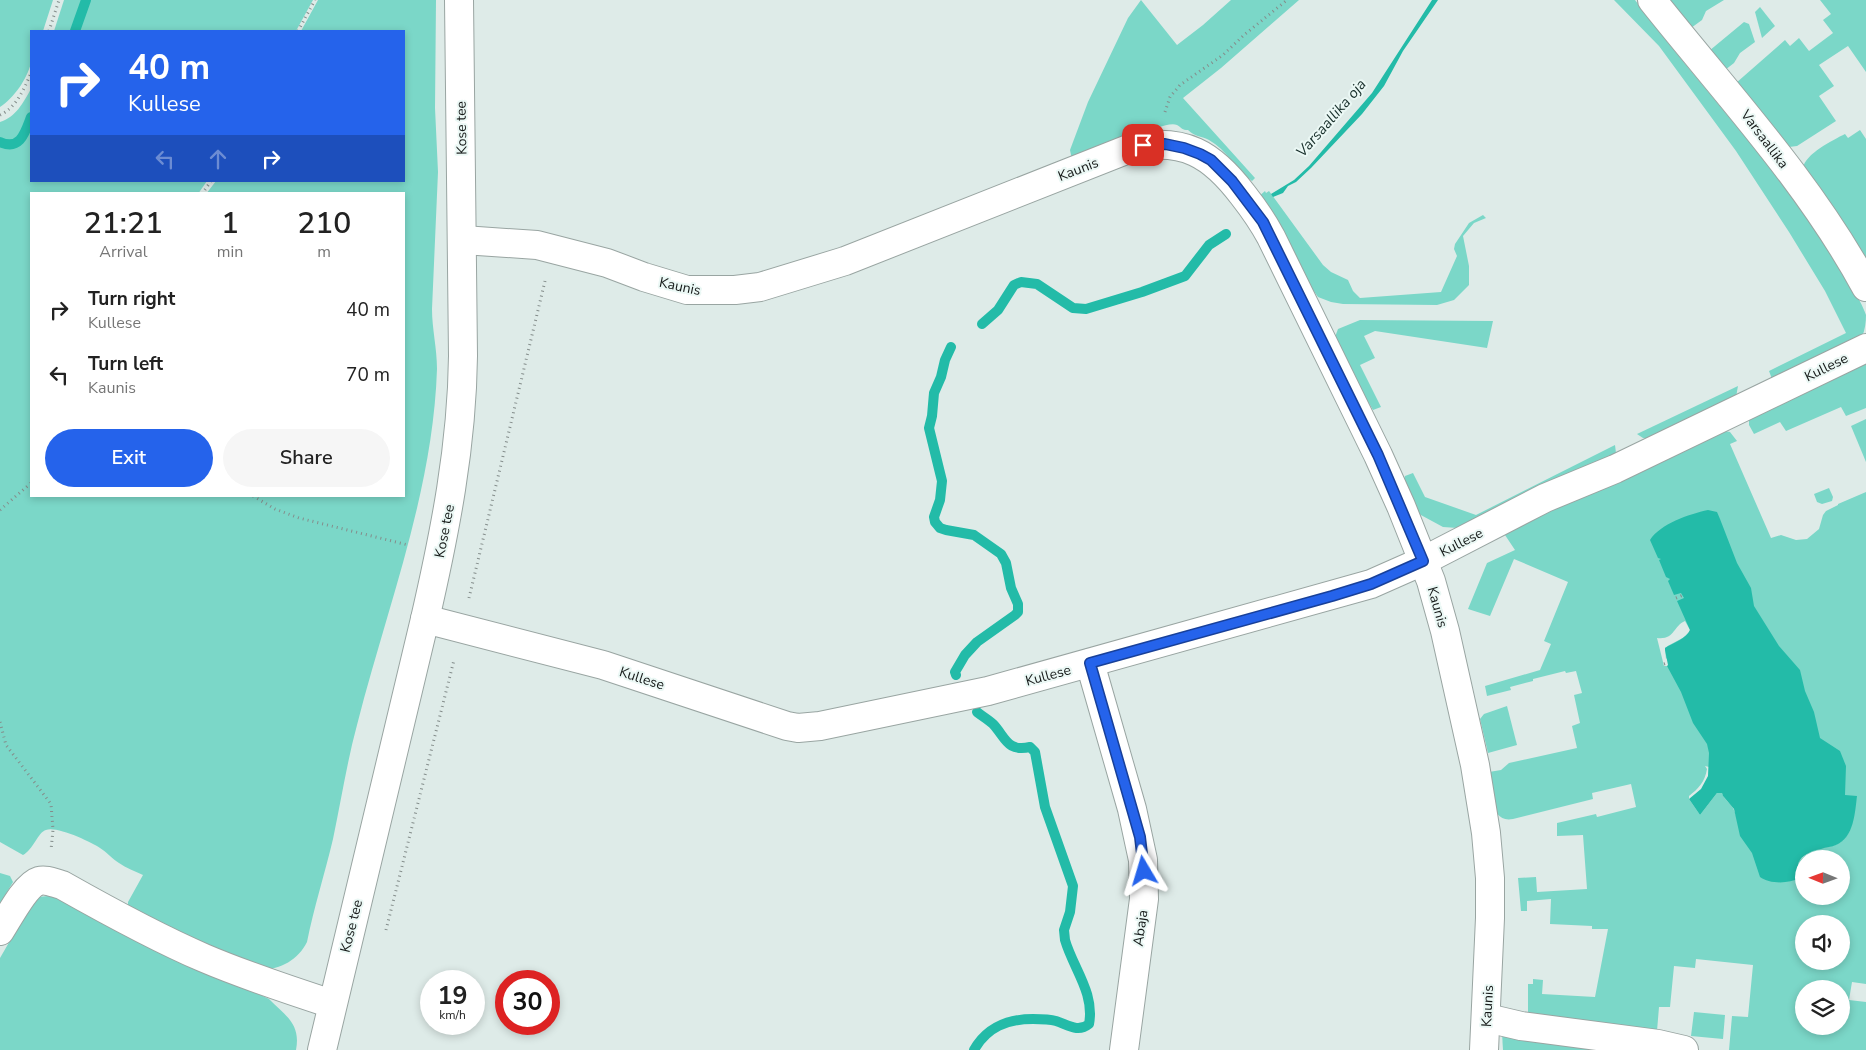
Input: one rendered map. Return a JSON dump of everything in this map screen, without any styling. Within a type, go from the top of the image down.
[{"type":"street","name":"Kose tee","points":[[322,1050],[425,619],[440,552],[457,456],[463,385],[459,0]]},
{"type":"street","name":"Varsaallika","points":[[1652,0],[1740,107],[1798,184],[1830,227],[1866,287]]},
{"type":"street","name":"Kaunis","points":[[462,240],[537,245],[607,263],[644,277],[688,290],[735,290],[760,286],[845,261],[1131,148],[1155,144],[1184,148],[1211,160],[1232,181],[1263,222],[1378,455],[1423,561],[1438,606],[1475,765],[1486,832],[1490,878],[1490,918],[1487,1018],[1484,1050]]},
{"type":"street","name":"Kullese","points":[[425,619],[603,665],[798,728],[871,716],[979,693],[1371,584],[1423,561],[1545,498],[1615,469],[1866,348]]},
{"type":"street","name":"Abaja","points":[[1090,663],[1132,809],[1143,860],[1144,899],[1124,1050]]},
{"type":"street","points":[[0,931],[30,887],[38,881],[48,881],[62,885],[139,928],[203,958],[256,979],[332,1004]]},
{"type":"street","points":[[1487,1018],[1521,1026],[1658,1044],[1684,1050]]},
{"type":"path","points":[[49,30],[59,0]]},
{"type":"path","points":[[299,30],[315,0]]},
{"type":"path","points":[[1155,144],[1170,97],[1180,85],[1223,55],[1287,0]]},
{"type":"path","points":[[0,115],[7,112],[19,97],[30,75]]},
{"type":"path","points":[[204,192],[211,182]]},
{"type":"path","points":[[386,934],[553,248]]},
{"type":"path","points":[[0,510],[30,484]]},
{"type":"path","points":[[255,497],[274,509],[299,518],[378,539],[440,552]]},
{"type":"path","points":[[1676,598],[1683,595]]},
{"type":"path","points":[[0,722],[6,744],[51,804],[53,830],[48,881]]},
{"type":"shaded area","points":[[0,0],[53,0],[43,30],[30,30],[29,69],[19,88],[0,107]]},
{"type":"shaded area","points":[[64,0],[313,0],[297,30],[54,30]]},
{"type":"shaded area","points":[[318,0],[436,0],[435,108],[438,172],[432,309],[437,369],[434,415],[418,505],[353,739],[333,839],[307,942],[294,959],[275,968],[261,970],[128,909],[128,902],[143,875],[122,865],[89,842],[66,832],[51,829],[43,831],[27,853],[23,855],[0,842],[0,122],[15,113],[30,91],[30,182],[206,182],[199,192],[30,192],[30,497],[405,497],[405,192],[208,192],[215,182],[405,182],[405,30],[302,30]]},
{"type":"shaded area","points":[[1141,0],[1177,45],[1231,0],[1299,0],[1221,68],[1183,98],[1255,178],[1252,181],[1215,144],[1175,124],[1159,127],[1072,160],[1070,150],[1088,102],[1128,18]]},
{"type":"shaded area","points":[[1432,0],[1438,0],[1403,51],[1384,86],[1362,114],[1296,182],[1288,186],[1283,193],[1273,197],[1271,194],[1294,180],[1309,166],[1372,93]]},
{"type":"shaded area","points":[[1614,0],[1635,0],[1810,221],[1860,301],[1866,315],[1862,337],[1772,379],[1769,371],[1846,333],[1825,291],[1736,151],[1659,46]]},
{"type":"shaded area","points":[[1666,0],[1724,0],[1706,11],[1702,20],[1691,28]]},
{"type":"shaded area","points":[[1820,0],[1866,0],[1866,72],[1848,46],[1819,65],[1834,86],[1819,96],[1836,121],[1797,146],[1789,147],[1736,83],[1785,40],[1790,46],[1799,38],[1809,51],[1833,33],[1823,20],[1831,14]]},
{"type":"shaded area","points":[[1760,7],[1775,26],[1762,38],[1755,12]]},
{"type":"shaded area","points":[[1744,22],[1749,24],[1755,42],[1740,53],[1734,63],[1725,70],[1709,51]]},
{"type":"shaded area","points":[[1860,130],[1866,139],[1866,259],[1848,230],[1803,168],[1809,158],[1820,148],[1845,134],[1848,138]]},
{"type":"shaded area","points":[[1265,191],[1266,193],[1269,191],[1323,265],[1331,272],[1348,280],[1353,291],[1360,298],[1441,292],[1457,256],[1454,249],[1455,244],[1469,223],[1483,215],[1486,218],[1474,223],[1463,236],[1469,266],[1469,285],[1454,300],[1437,305],[1343,304],[1318,297],[1257,198]]},
{"type":"shaded area","points":[[1360,320],[1493,321],[1487,348],[1375,331],[1364,336],[1375,358],[1360,365],[1381,407],[1373,410],[1358,385],[1335,337],[1338,329]]},
{"type":"shaded area","points":[[1866,363],[1866,408],[1846,416],[1841,407],[1786,431],[1780,422],[1754,434],[1749,425],[1749,418]]},
{"type":"shaded area","points":[[1738,386],[1736,397],[1700,415],[1648,438],[1643,438],[1637,434]]},
{"type":"shaded area","points":[[1866,419],[1866,462],[1851,426]]},
{"type":"shaded area","points":[[1725,431],[1730,432],[1737,441],[1730,444],[1771,538],[1781,535],[1796,540],[1807,539],[1819,529],[1826,511],[1866,492],[1866,984],[1852,982],[1850,994],[1850,980],[1795,980],[1795,1035],[1850,1035],[1850,1000],[1866,1002],[1866,1050],[1729,1050],[1732,1016],[1748,1017],[1753,965],[1696,959],[1695,968],[1674,966],[1670,1007],[1659,1007],[1657,1031],[1528,1017],[1528,984],[1533,984],[1533,979],[1543,980],[1542,994],[1595,997],[1608,929],[1592,929],[1592,926],[1550,924],[1551,899],[1527,901],[1527,911],[1521,911],[1518,878],[1536,877],[1537,892],[1587,889],[1583,835],[1557,836],[1557,823],[1596,814],[1597,817],[1636,807],[1631,784],[1592,793],[1593,799],[1513,819],[1505,819],[1495,811],[1491,795],[1489,772],[1501,770],[1509,763],[1577,748],[1572,726],[1580,723],[1574,695],[1582,693],[1576,671],[1566,673],[1565,671],[1533,679],[1533,681],[1510,687],[1511,690],[1487,696],[1485,686],[1540,670],[1551,644],[1544,641],[1568,582],[1514,559],[1490,616],[1468,609],[1487,563],[1515,550],[1503,532]],"holes":[[[1682,590],[1845,796],[1854,812],[1849,832],[1844,840],[1835,845],[1815,850],[1850,850],[1850,905],[1795,905],[1795,864],[1745,841],[1734,810],[1722,793],[1717,793],[1700,815],[1689,799],[1689,796],[1705,778],[1707,769],[1705,766],[1710,766],[1707,719],[1668,666],[1664,666],[1657,638],[1671,635],[1685,621],[1690,630],[1683,638],[1665,648],[1666,659],[1698,626]]]},
{"type":"shaded area","points":[[1615,445],[1616,453],[1545,490],[1458,528],[1443,527],[1419,514],[1403,483],[1405,476],[1413,473],[1425,497],[1476,515]]},
{"type":"shaded area","points":[[1829,488],[1833,497],[1832,501],[1822,504],[1817,502],[1814,494]]},
{"type":"shaded area","points":[[1708,510],[1717,512],[1737,563],[1751,588],[1754,606],[1779,646],[1800,670],[1805,691],[1814,712],[1820,738],[1840,751],[1846,766],[1845,795],[1857,796],[1850,831],[1842,842],[1815,850],[1795,850],[1795,880],[1774,882],[1760,877],[1752,853],[1740,836],[1734,809],[1722,793],[1717,793],[1700,815],[1689,799],[1701,789],[1708,776],[1709,753],[1707,744],[1693,723],[1681,692],[1667,666],[1665,648],[1683,638],[1690,630],[1677,601],[1684,598],[1681,593],[1674,595],[1668,581],[1670,579],[1666,577],[1659,560],[1661,559],[1658,558],[1650,540],[1661,529],[1692,514]]},
{"type":"shaded area","points":[[1507,706],[1517,745],[1488,753],[1480,719],[1484,714]]},
{"type":"shaded area","points":[[0,873],[10,876],[13,882],[0,904]]},
{"type":"shaded area","points":[[55,896],[269,999],[291,1021],[296,1033],[296,1050],[0,1050],[0,958],[33,901],[38,897]]},
{"type":"shaded area","points":[[1694,1012],[1725,1015],[1723,1039],[1691,1036]]},
{"type":"shaded area","points":[[1502,1033],[1638,1050],[1503,1050]]},
{"type":"waterway","points":[[75,30],[86,0]]},
{"type":"waterway","points":[[0,142],[12,144],[21,139],[30,119]]},
{"type":"waterway","name":"Varsaallika oja","points":[[982,324],[998,310],[1014,285],[1021,282],[1037,284],[1073,308],[1086,309],[1142,292],[1185,276],[1209,245],[1226,234]]},
{"type":"waterway","name":"Varsaallika oja","points":[[951,347],[934,393],[929,428],[942,481],[940,500],[934,517],[935,522],[940,528],[974,535],[1001,554],[1006,563],[1011,588],[1018,604],[1018,612],[1015,615],[977,642],[965,655],[955,672],[956,675]]},
{"type":"waterway","name":"Varsaallika oja","points":[[974,1050],[985,1035],[1006,1023],[1024,1019],[1044,1019],[1081,1028],[1089,1024],[1090,1013],[1086,991],[1065,940],[1064,930],[1070,912],[1073,886],[1045,807],[1035,752],[1030,747],[1012,746],[993,724],[977,712]]},
{"type":"route","points":[[1143,145],[1165,144],[1184,148],[1211,160],[1232,181],[1263,222],[1378,455],[1423,561],[1371,584],[1332,596],[1090,663],[1140,837],[1144,871]]}]
